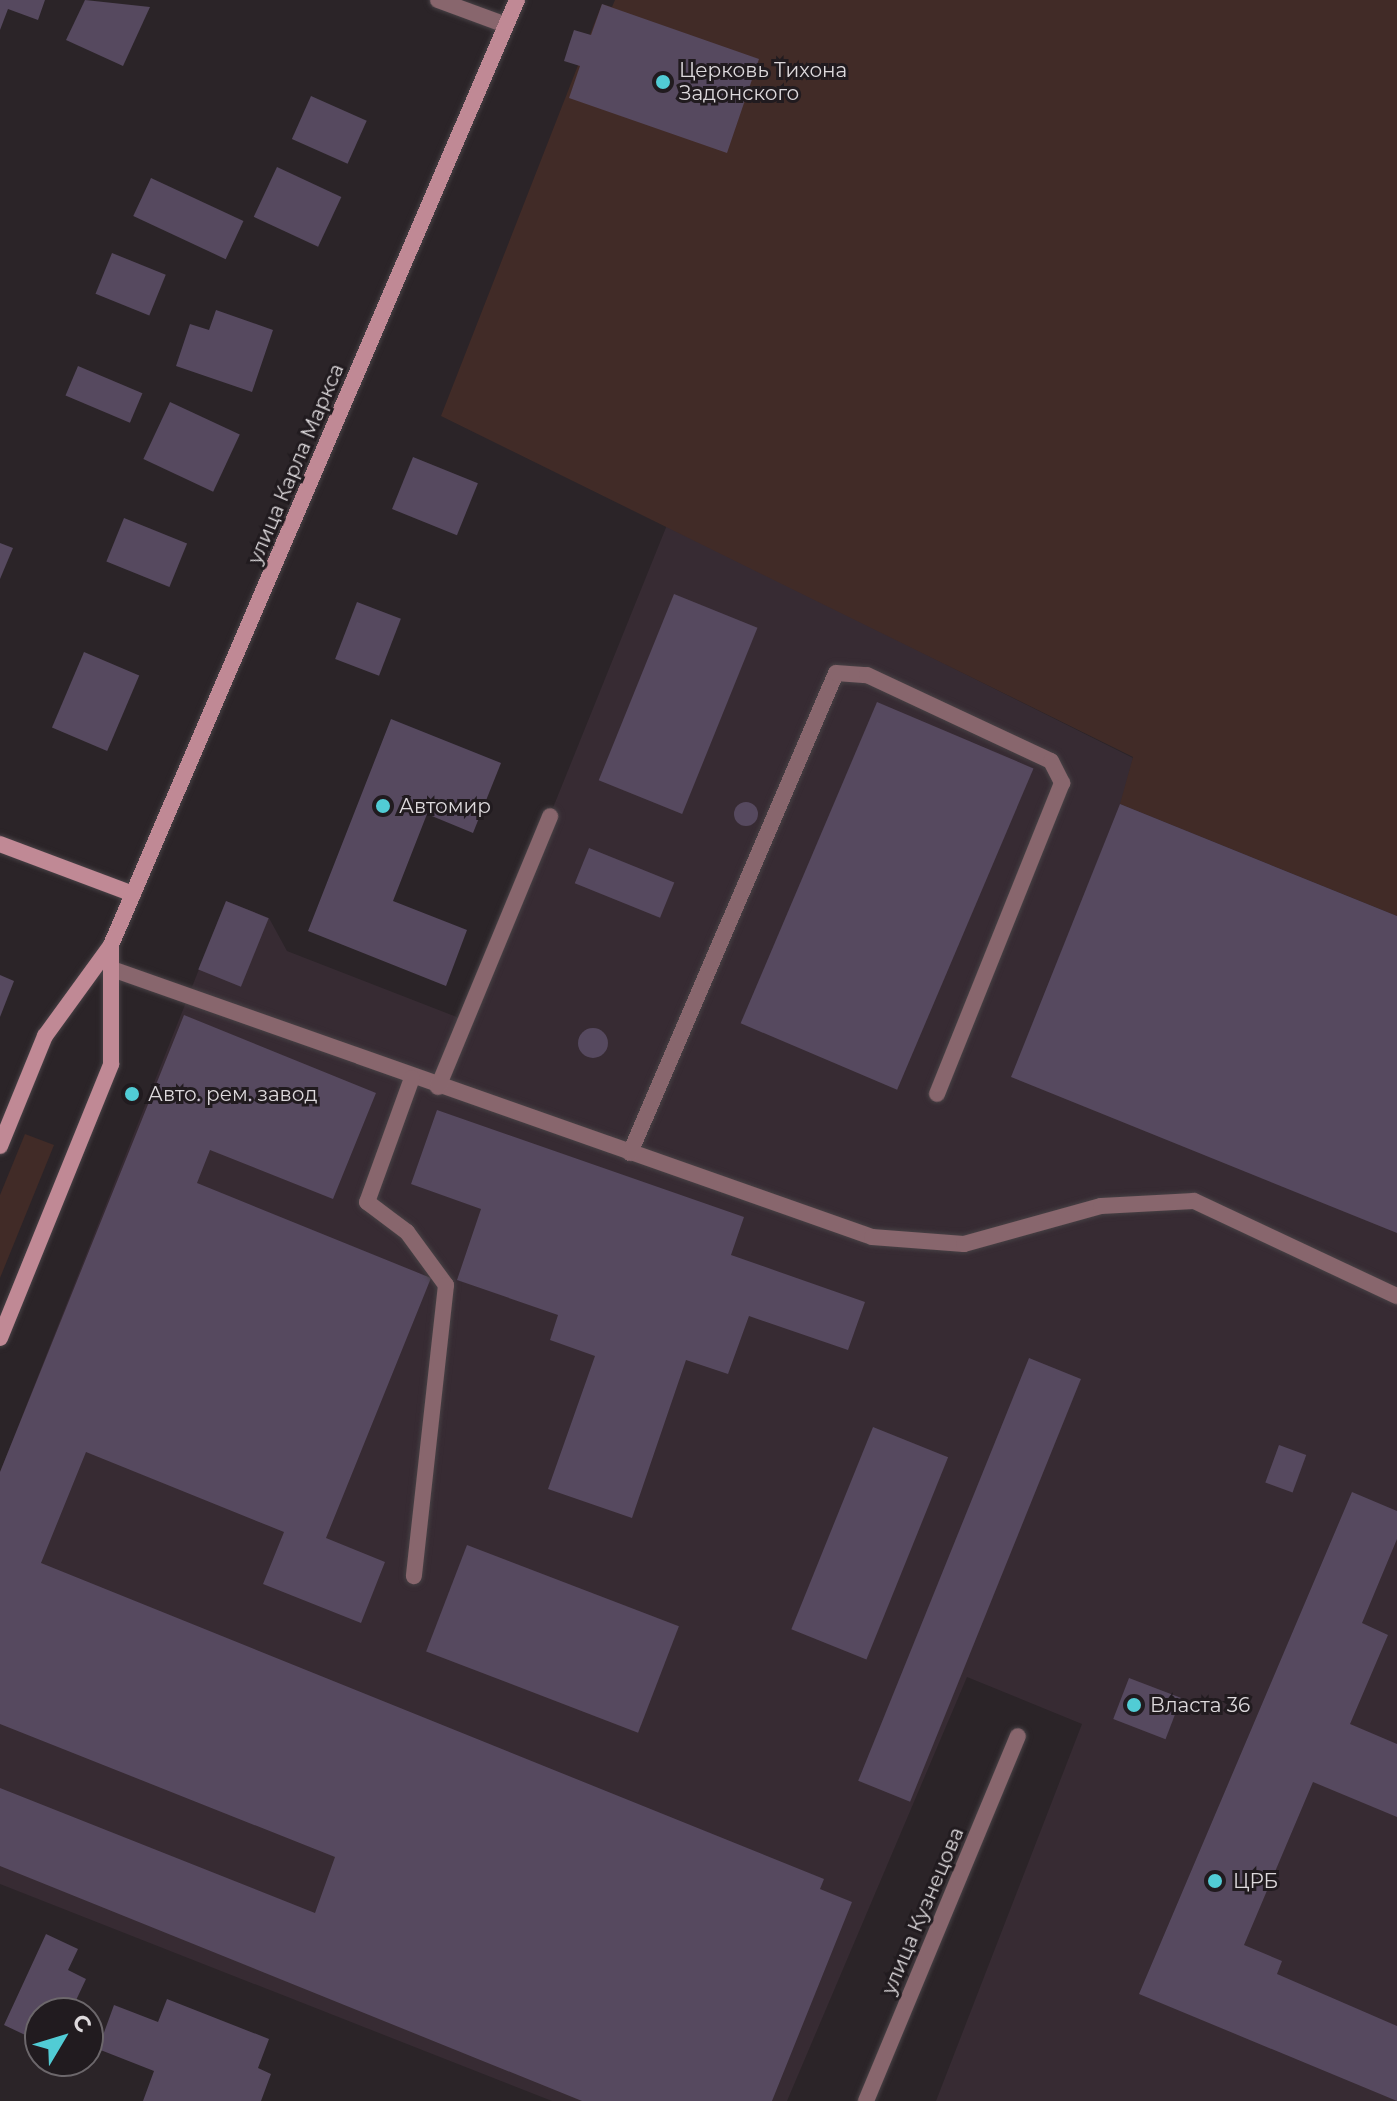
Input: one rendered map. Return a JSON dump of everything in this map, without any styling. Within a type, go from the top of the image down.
[{"type":"main road","name":"улица Карла Маркса","points":[[0,1146],[45,1036],[111,945],[517,0]]},
{"type":"main road","points":[[0,844],[133,894]]},
{"type":"main road","name":"улица Карла Маркса","points":[[0,1338],[111,1064],[111,945]]},
{"type":"street","points":[[438,0],[506,25]]},
{"type":"street","points":[[630,1153],[836,673],[867,675],[1051,761],[1062,783],[937,1094]]},
{"type":"street","points":[[438,1087],[550,816]]},
{"type":"street","points":[[112,969],[412,1078],[872,1237],[964,1244],[1101,1206],[1194,1201],[1397,1296]]},
{"type":"street","points":[[412,1078],[367,1202],[407,1232],[446,1285],[414,1576]]},
{"type":"street","name":"улица Кузнецова","points":[[866,2101],[1018,1736]]},
{"type":"shaded area","points":[[615,0],[1397,0],[1397,916],[1120,804],[1133,757],[441,416],[602,4],[612,7]]},
{"type":"shaded area","points":[[667,525],[1133,758],[1121,804],[1397,916],[1397,2101],[936,2101],[1082,1724],[967,1677],[787,2101],[552,2101],[0,1884],[0,1472],[226,901],[269,918],[287,951],[467,1021]]},
{"type":"shaded area","points":[[25,1134],[54,1145],[0,1278],[0,1195]]},
{"type":"building","points":[[0,0],[45,0],[38,20],[8,9],[0,30]]},
{"type":"building","points":[[85,0],[150,7],[123,66],[66,40]]},
{"type":"building","name":"Церковь Тихона Задонского","points":[[602,4],[759,59],[727,153],[569,98],[580,66],[564,61],[574,30],[591,35]]},
{"type":"building","points":[[311,96],[367,121],[348,164],[292,139]]},
{"type":"building","points":[[277,167],[341,197],[318,247],[254,217]]},
{"type":"building","points":[[151,178],[243,221],[226,259],[133,216]]},
{"type":"building","points":[[112,253],[166,275],[149,316],[96,294]]},
{"type":"building","points":[[216,310],[273,330],[252,392],[176,366],[190,324],[209,330]]},
{"type":"building","points":[[78,366],[142,393],[130,423],[65,395]]},
{"type":"building","points":[[170,402],[240,435],[213,492],[143,459]]},
{"type":"building","points":[[413,457],[478,483],[457,535],[392,509]]},
{"type":"building","points":[[124,518],[187,543],[169,587],[106,562]]},
{"type":"building","points":[[0,543],[13,548],[0,579]]},
{"type":"building","points":[[674,594],[757,628],[682,814],[599,780]]},
{"type":"building","points":[[357,602],[401,619],[379,676],[335,659]]},
{"type":"building","points":[[84,652],[139,675],[107,751],[52,727]]},
{"type":"building","points":[[877,702],[1033,768],[897,1090],[741,1023]]},
{"type":"building","points":[[391,719],[501,763],[473,833],[427,814],[393,901],[467,930],[446,986],[308,931]]},
{"type":"building","points":[[746,802],[754,806],[758,814],[754,822],[746,826],[738,822],[734,814],[738,806]]},
{"type":"building","points":[[1120,804],[1397,916],[1397,1233],[1011,1077]]},
{"type":"building","points":[[589,848],[674,882],[660,918],[575,883]]},
{"type":"building","points":[[226,901],[269,918],[241,987],[198,970]]},
{"type":"building","points":[[0,975],[14,981],[0,1017]]},
{"type":"building","points":[[184,1015],[376,1093],[333,1199],[210,1150],[197,1183],[431,1278],[326,1538],[385,1562],[361,1623],[263,1584],[284,1532],[86,1452],[41,1563],[824,1879],[820,1889],[852,1902],[772,2101],[582,2101],[0,1866],[0,1788],[315,1913],[335,1857],[0,1724],[0,1472]]},
{"type":"building","points":[[593,1028],[604,1032],[608,1043],[604,1054],[593,1058],[582,1054],[578,1043],[582,1032]]},
{"type":"building","points":[[437,1110],[744,1217],[731,1255],[865,1302],[848,1350],[749,1316],[728,1374],[686,1360],[632,1518],[548,1489],[595,1356],[550,1340],[558,1315],[457,1280],[481,1209],[411,1184]]},
{"type":"building","points":[[1029,1358],[1081,1379],[910,1802],[858,1781]]},
{"type":"building","points":[[873,1427],[948,1457],[866,1659],[791,1629]]},
{"type":"building","points":[[1279,1445],[1306,1455],[1293,1493],[1265,1483]]},
{"type":"building","points":[[1352,1492],[1397,1511],[1397,1539],[1362,1623],[1388,1635],[1350,1724],[1397,1744],[1397,1817],[1313,1782],[1244,1945],[1282,1961],[1277,1974],[1397,2026],[1397,2101],[1139,1994]]},
{"type":"building","points":[[467,1545],[679,1626],[638,1733],[426,1651]]},
{"type":"building","points":[[1129,1678],[1181,1698],[1166,1739],[1113,1719]]},
{"type":"building","points":[[46,1934],[78,1949],[68,1970],[86,1979],[78,1997],[24,1997],[24,2034],[4,2025]]},
{"type":"building","points":[[167,1999],[269,2039],[258,2068],[271,2074],[261,2101],[143,2101],[154,2071],[104,2051],[104,2032],[114,2005],[158,2022]]},
{"type":"place","name":"Церковь Тихона Задонского","points":[[663,82]]},
{"type":"place","name":"Автомир","points":[[383,806]]},
{"type":"place","name":"Авто. рем. завод","points":[[132,1094]]},
{"type":"place","name":"Власта 36","points":[[1134,1705]]},
{"type":"place","name":"ЦРБ","points":[[1215,1881]]}]
